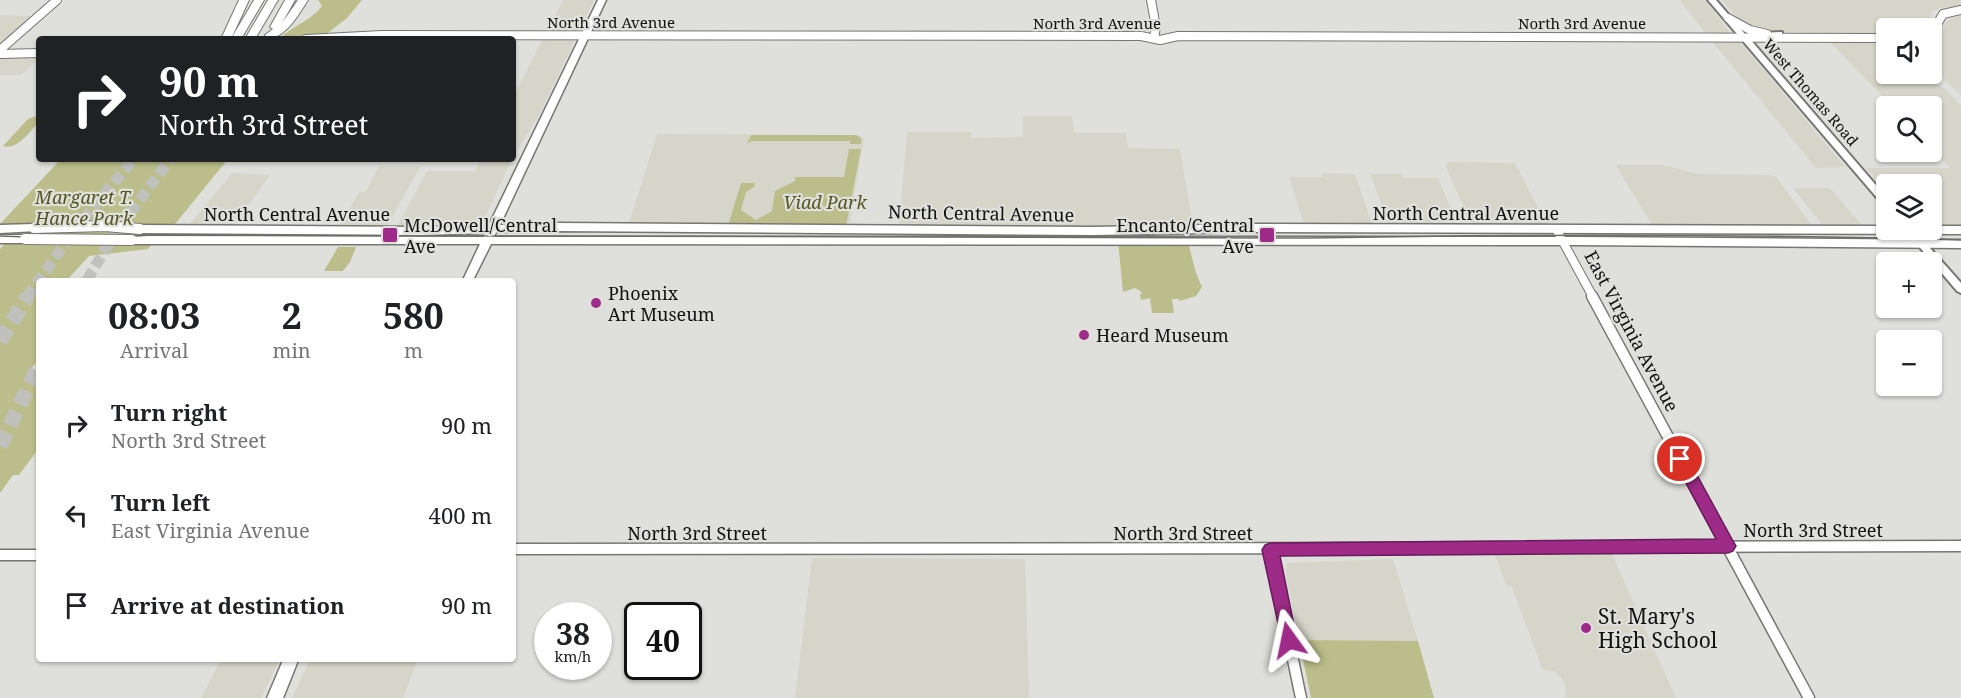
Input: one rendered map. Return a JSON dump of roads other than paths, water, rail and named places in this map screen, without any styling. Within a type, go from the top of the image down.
[{"type":"highway","points":[[227,36],[244,0]]},
{"type":"highway","points":[[238,36],[259,0]]},
{"type":"highway","points":[[252,36],[273,0]]},
{"type":"highway","points":[[269,36],[290,0]]},
{"type":"highway","points":[[271,36],[287,24],[303,0]]},
{"type":"main road","points":[[469,278],[602,0]]},
{"type":"main road","name":"West Thomas Road","points":[[1712,0],[1876,191]]},
{"type":"main road","points":[[1743,37],[1779,34]]},
{"type":"main road","name":"North Central Avenue","points":[[0,230],[94,226],[140,229],[420,231],[488,235],[726,240],[1560,235],[1876,236]]},
{"type":"main road","name":"North Central Avenue","points":[[0,239],[132,240],[793,229],[1104,231],[1253,228],[1560,235],[1876,236]]},
{"type":"main road","points":[[726,240],[727,236],[740,231],[793,229]]},
{"type":"main road","name":"North Central Avenue","points":[[1942,232],[1961,230]]},
{"type":"main road","points":[[1918,240],[1961,289]]},
{"type":"main road","name":"North Central Avenue","points":[[1938,240],[1961,244]]},
{"type":"main road","points":[[275,698],[290,662]]},
{"type":"street","points":[[0,52],[57,0]]},
{"type":"street","points":[[1153,0],[1156,27],[1154,38]]},
{"type":"street","points":[[1153,0],[1165,38]]},
{"type":"street","points":[[1940,18],[1948,12],[1961,10]]},
{"type":"street","name":"North 3rd Avenue","points":[[1728,18],[1755,31],[1876,38]]},
{"type":"street","name":"North 3rd Avenue","points":[[382,36],[1876,38]]},
{"type":"street","points":[[0,52],[36,53]]},
{"type":"street","name":"East Virginia Avenue","points":[[1560,235],[1809,698]]},
{"type":"street","name":"North 3rd Street","points":[[516,549],[1270,550],[1961,546]]},
{"type":"street","points":[[1270,550],[1301,698]]},
{"type":"street","points":[[0,555],[36,555]]},
{"type":"tunnel","points":[[41,278],[79,224],[131,162]]},
{"type":"tunnel","points":[[88,278],[114,235],[168,162]]},
{"type":"tunnel","points":[[27,297],[36,284]]},
{"type":"tunnel","points":[[0,341],[28,296]]},
{"type":"tunnel","points":[[0,446],[36,371]]},
{"type":"tram line","points":[[53,230],[113,230]]},
{"type":"tram line","points":[[0,236],[82,239],[153,235],[1307,238],[1634,235],[1961,240]]},
{"type":"place","name":"McDowell/Central Ave","points":[[390,235]]},
{"type":"place","name":"Encanto/Central Ave","points":[[1267,235]]},
{"type":"place","name":"Phoenix Art Museum","points":[[596,303]]},
{"type":"place","name":"Heard Museum","points":[[1084,335]]},
{"type":"place","name":"St. Mary's High School","points":[[1586,628]]},
{"type":"park label","name":"Viad Park","points":[[825,202]]},
{"type":"park label","name":"Margaret T. Hance Park","points":[[84,207]]}]
